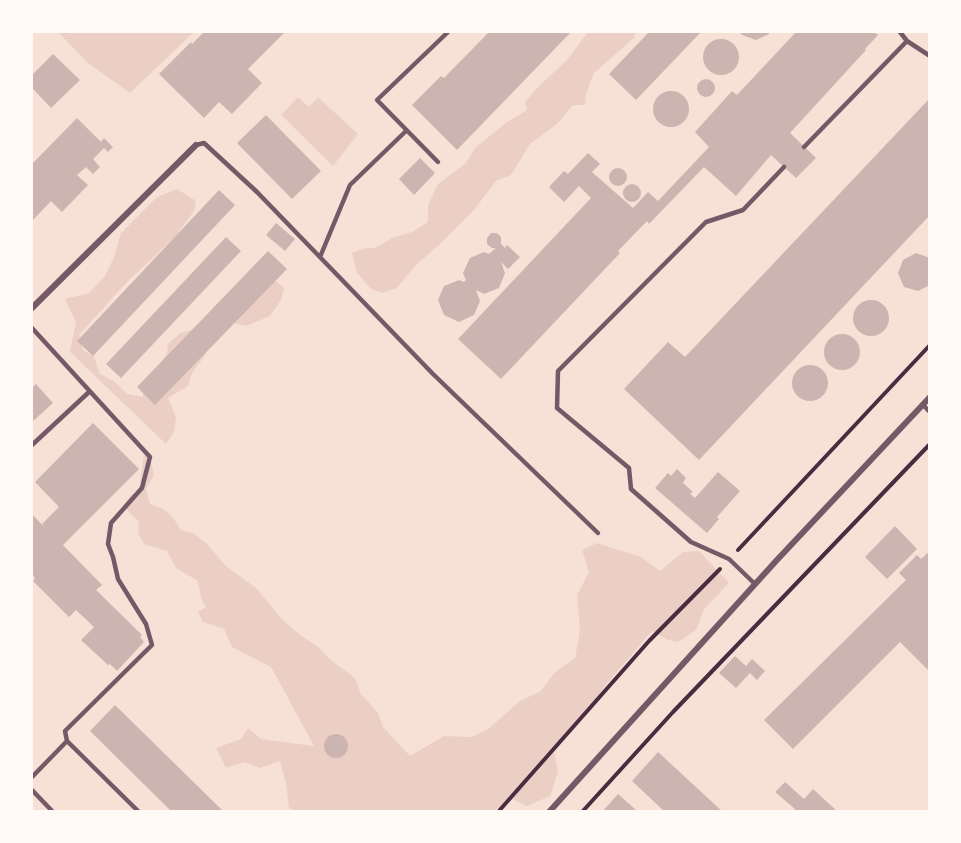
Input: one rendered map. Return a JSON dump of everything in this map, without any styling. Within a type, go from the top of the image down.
[{"type":"street","points":[[32,308],[196,145]]},
{"type":"street","points":[[549,812],[755,584],[930,397]]},
{"type":"lane","points":[[438,162],[377,100],[448,32]]},
{"type":"lane","points":[[900,32],[907,40],[930,56]]},
{"type":"lane","points":[[804,147],[907,40]]},
{"type":"lane","points":[[320,257],[350,185],[406,131]]},
{"type":"lane","points":[[196,145],[204,143],[257,192],[433,374],[598,534]]},
{"type":"lane","points":[[755,584],[729,559],[691,542],[631,489],[629,468],[557,408],[558,370],[706,222],[743,210],[784,168]]},
{"type":"lane","points":[[32,328],[150,457],[142,488],[111,524],[108,544],[118,579],[146,624],[152,645],[65,730],[67,741],[139,812]]},
{"type":"lane","points":[[32,445],[89,392]]},
{"type":"lane","points":[[923,405],[930,412]]},
{"type":"lane","points":[[32,777],[67,741]]},
{"type":"lane","points":[[32,790],[53,812]]},
{"type":"path","points":[[498,812],[649,641],[930,345]]},
{"type":"path","points":[[582,812],[673,712],[930,444]]},
{"type":"shaded area","points":[[58,32],[194,32],[130,93],[88,63]]},
{"type":"shaded area","points":[[588,32],[636,32],[634,38],[594,73],[586,94],[585,105],[573,105],[557,124],[530,144],[511,175],[496,181],[474,210],[415,266],[397,288],[382,293],[371,289],[357,273],[352,253],[366,248],[375,248],[392,238],[412,232],[428,222],[428,205],[438,184],[466,163],[475,148],[507,122],[527,110],[525,102],[567,60]]},
{"type":"shaded area","points":[[298,97],[309,107],[318,97],[358,134],[333,166],[281,115]]},
{"type":"shaded area","points":[[177,189],[196,201],[194,211],[175,237],[127,282],[79,335],[83,350],[94,357],[100,374],[115,382],[127,394],[143,397],[143,385],[167,354],[168,344],[180,333],[196,329],[206,336],[206,354],[192,373],[188,386],[168,398],[176,417],[174,432],[166,444],[70,352],[76,322],[65,299],[89,293],[105,276],[114,257],[121,233],[157,197]]},
{"type":"shaded area","points":[[267,273],[284,288],[281,300],[270,316],[246,326],[224,321]]},
{"type":"shaded area","points":[[144,455],[150,457],[154,475],[146,489],[150,504],[163,509],[172,516],[181,530],[193,533],[206,543],[226,566],[256,588],[281,618],[355,678],[361,694],[378,713],[383,727],[410,756],[444,736],[471,737],[487,730],[520,701],[541,691],[554,673],[575,658],[580,630],[577,595],[589,572],[582,550],[597,543],[641,557],[660,571],[683,552],[699,551],[729,583],[704,609],[696,630],[678,642],[668,640],[652,631],[604,687],[587,712],[554,750],[558,772],[550,796],[527,806],[510,798],[494,811],[297,811],[289,808],[280,761],[260,768],[244,762],[226,768],[216,748],[241,739],[248,728],[261,739],[314,746],[271,667],[232,647],[224,629],[203,622],[198,612],[206,607],[201,598],[198,581],[176,568],[167,551],[144,544],[138,533],[139,522],[123,506],[131,495],[139,491]]},
{"type":"building","points":[[204,32],[285,32],[248,69],[262,83],[232,114],[219,102],[204,118],[159,74]]},
{"type":"building","points":[[489,32],[571,32],[457,150],[412,105],[441,76],[444,78]]},
{"type":"building","points":[[649,32],[701,32],[636,100],[609,74]]},
{"type":"building","points":[[740,32],[770,32],[756,40]]},
{"type":"building","points":[[796,32],[874,32],[878,35],[790,133],[816,158],[796,178],[771,155],[736,196],[704,167],[649,224],[647,221],[618,251],[620,253],[501,379],[458,339],[591,198],[579,186],[564,202],[549,187],[564,171],[568,174],[588,153],[600,164],[592,172],[633,208],[648,192],[658,201],[709,147],[695,132],[732,91],[737,95]]},
{"type":"building","points":[[721,39],[734,44],[739,57],[734,70],[721,75],[708,70],[703,57],[708,44]]},
{"type":"building","points":[[53,54],[80,80],[51,108],[32,88],[32,75]]},
{"type":"building","points":[[706,79],[713,81],[715,88],[713,95],[706,97],[699,95],[697,88],[699,81]]},
{"type":"building","points":[[671,91],[684,96],[689,109],[684,122],[671,127],[658,122],[653,109],[658,96]]},
{"type":"building","points":[[930,98],[930,215],[699,460],[624,389],[668,342],[685,357]]},
{"type":"building","points":[[266,115],[321,171],[292,199],[237,143]]},
{"type":"building","points":[[77,118],[101,142],[104,138],[113,147],[108,152],[104,148],[93,159],[100,167],[93,174],[86,167],[77,175],[88,185],[62,212],[51,201],[32,221],[32,164]]},
{"type":"building","points":[[420,158],[435,173],[414,195],[399,179]]},
{"type":"building","points":[[614,168],[622,168],[627,173],[625,184],[614,186],[609,181],[609,173]]},
{"type":"building","points":[[632,184],[640,189],[641,193],[636,201],[632,202],[624,197],[623,193],[628,185]]},
{"type":"building","points":[[219,190],[235,205],[93,356],[77,341]]},
{"type":"building","points":[[276,223],[295,239],[285,251],[266,235]]},
{"type":"building","points":[[491,233],[497,233],[501,237],[501,244],[505,248],[507,245],[520,257],[508,269],[501,262],[505,273],[499,288],[484,294],[476,290],[480,301],[474,315],[459,322],[444,315],[438,300],[444,286],[459,280],[464,282],[466,280],[463,273],[470,258],[484,252],[489,254],[496,248],[487,244],[487,238]]},
{"type":"building","points":[[226,237],[241,251],[121,378],[106,364]]},
{"type":"building","points":[[268,251],[287,269],[155,405],[137,387]]},
{"type":"building","points":[[916,253],[930,258],[930,285],[918,291],[904,287],[898,273],[903,260]]},
{"type":"building","points":[[871,300],[884,305],[889,318],[884,331],[871,336],[858,331],[853,318],[858,305]]},
{"type":"building","points":[[842,334],[855,339],[860,352],[855,365],[842,370],[829,365],[824,352],[829,339]]},
{"type":"building","points":[[810,365],[823,370],[828,383],[823,396],[810,401],[797,396],[792,383],[797,370]]},
{"type":"building","points":[[36,384],[53,403],[32,422],[32,388]]},
{"type":"building","points":[[93,423],[139,469],[63,545],[102,585],[96,590],[142,635],[140,637],[144,642],[117,671],[81,640],[94,627],[76,610],[69,617],[33,581],[35,578],[32,574],[32,514],[47,530],[42,524],[59,507],[35,482]]},
{"type":"building","points":[[677,469],[686,478],[683,483],[693,492],[690,494],[695,498],[718,472],[740,491],[717,517],[719,519],[707,533],[655,488],[668,473],[671,476]]},
{"type":"building","points":[[895,526],[917,549],[887,579],[865,557]]},
{"type":"building","points":[[930,551],[930,672],[900,642],[793,749],[764,720],[906,580],[899,573],[917,555],[921,559]]},
{"type":"building","points":[[735,656],[746,666],[752,659],[765,671],[757,680],[750,673],[736,688],[719,673]]},
{"type":"building","points":[[115,705],[224,812],[172,812],[90,731]]},
{"type":"building","points":[[336,734],[345,737],[348,746],[345,755],[336,758],[327,755],[324,746],[327,737]]},
{"type":"building","points":[[658,752],[723,812],[665,812],[632,781]]},
{"type":"building","points":[[785,782],[804,799],[813,789],[838,812],[793,812],[795,809],[775,792]]},
{"type":"building","points":[[618,794],[636,810],[634,812],[602,812]]}]
